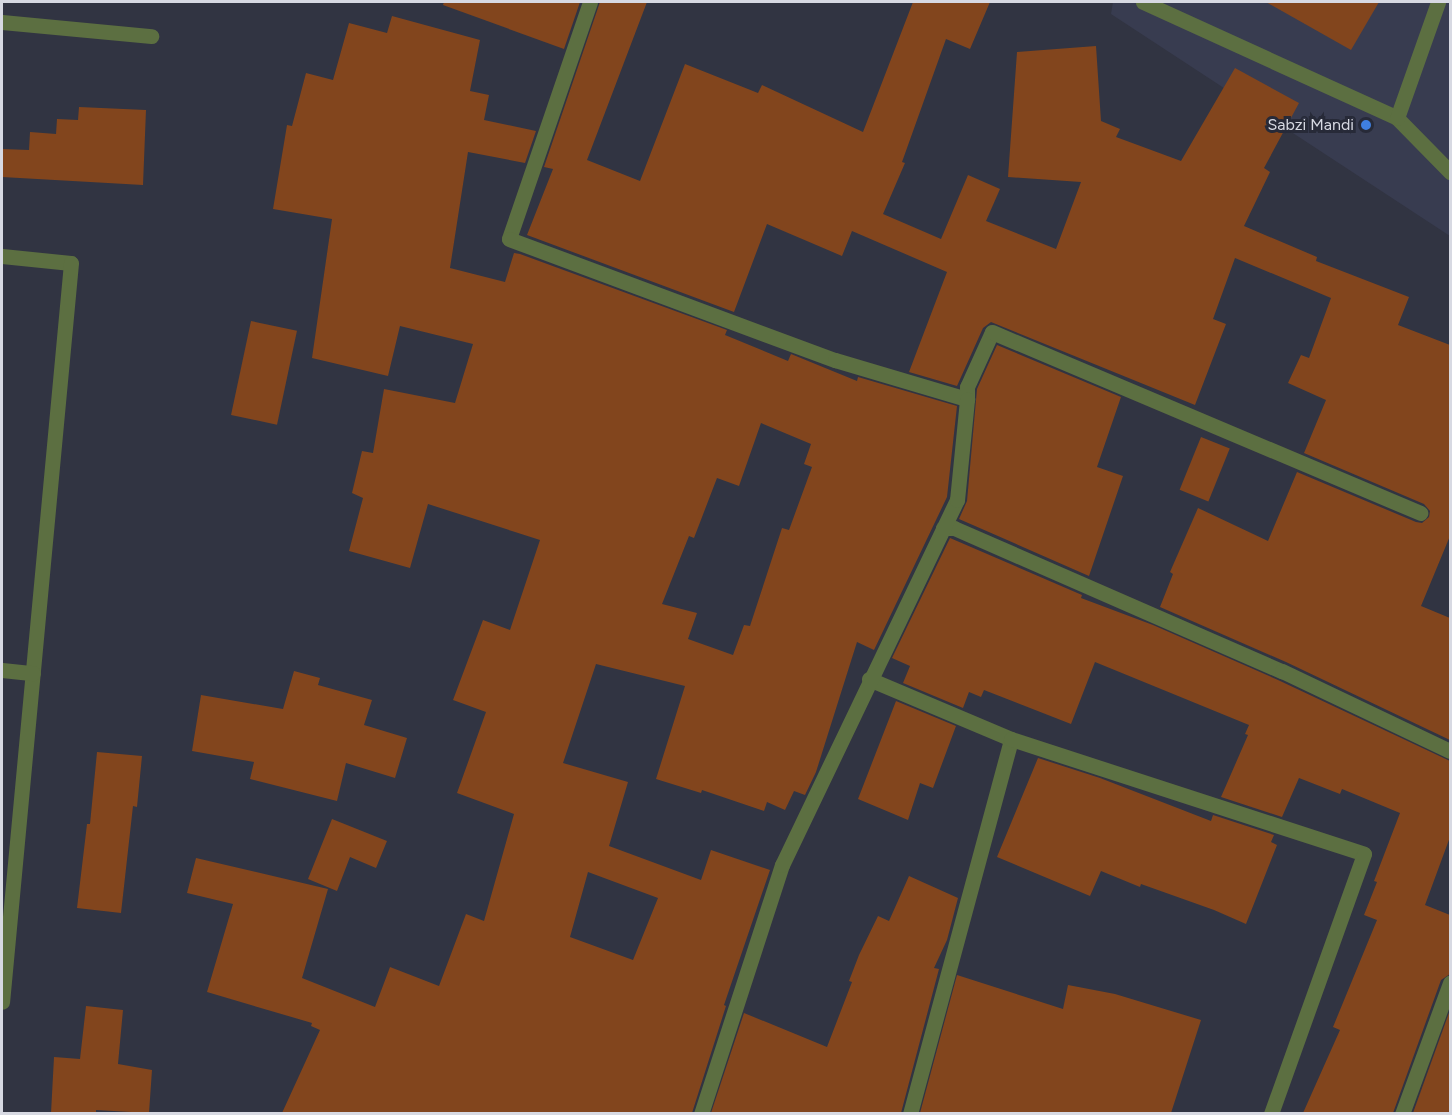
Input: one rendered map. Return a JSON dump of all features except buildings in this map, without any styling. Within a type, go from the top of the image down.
[{"type":"street","points":[[590,2],[509,239],[835,360],[967,399]]},
{"type":"street","points":[[1143,2],[1397,118],[1450,172]]},
{"type":"street","points":[[1397,118],[1438,2]]},
{"type":"street","points":[[2,22],[151,36]]},
{"type":"street","points":[[2,256],[71,263],[2,1002]]},
{"type":"street","points":[[701,1113],[782,865],[869,679],[957,500],[967,387],[992,332],[1420,513]]},
{"type":"street","points":[[943,528],[954,528],[1282,671],[1450,751]]},
{"type":"street","points":[[2,670],[33,672]]},
{"type":"street","points":[[869,679],[1011,739],[1364,854],[1270,1113]]},
{"type":"street","points":[[910,1113],[1011,739]]},
{"type":"street","points":[[1402,1113],[1450,982]]},
{"type":"shaded area","name":"Sabzi Mandi","points":[[1113,2],[1450,2],[1450,236],[1111,14]]},
{"type":"place","name":"Sabzi Mandi","points":[[1366,125]]}]
